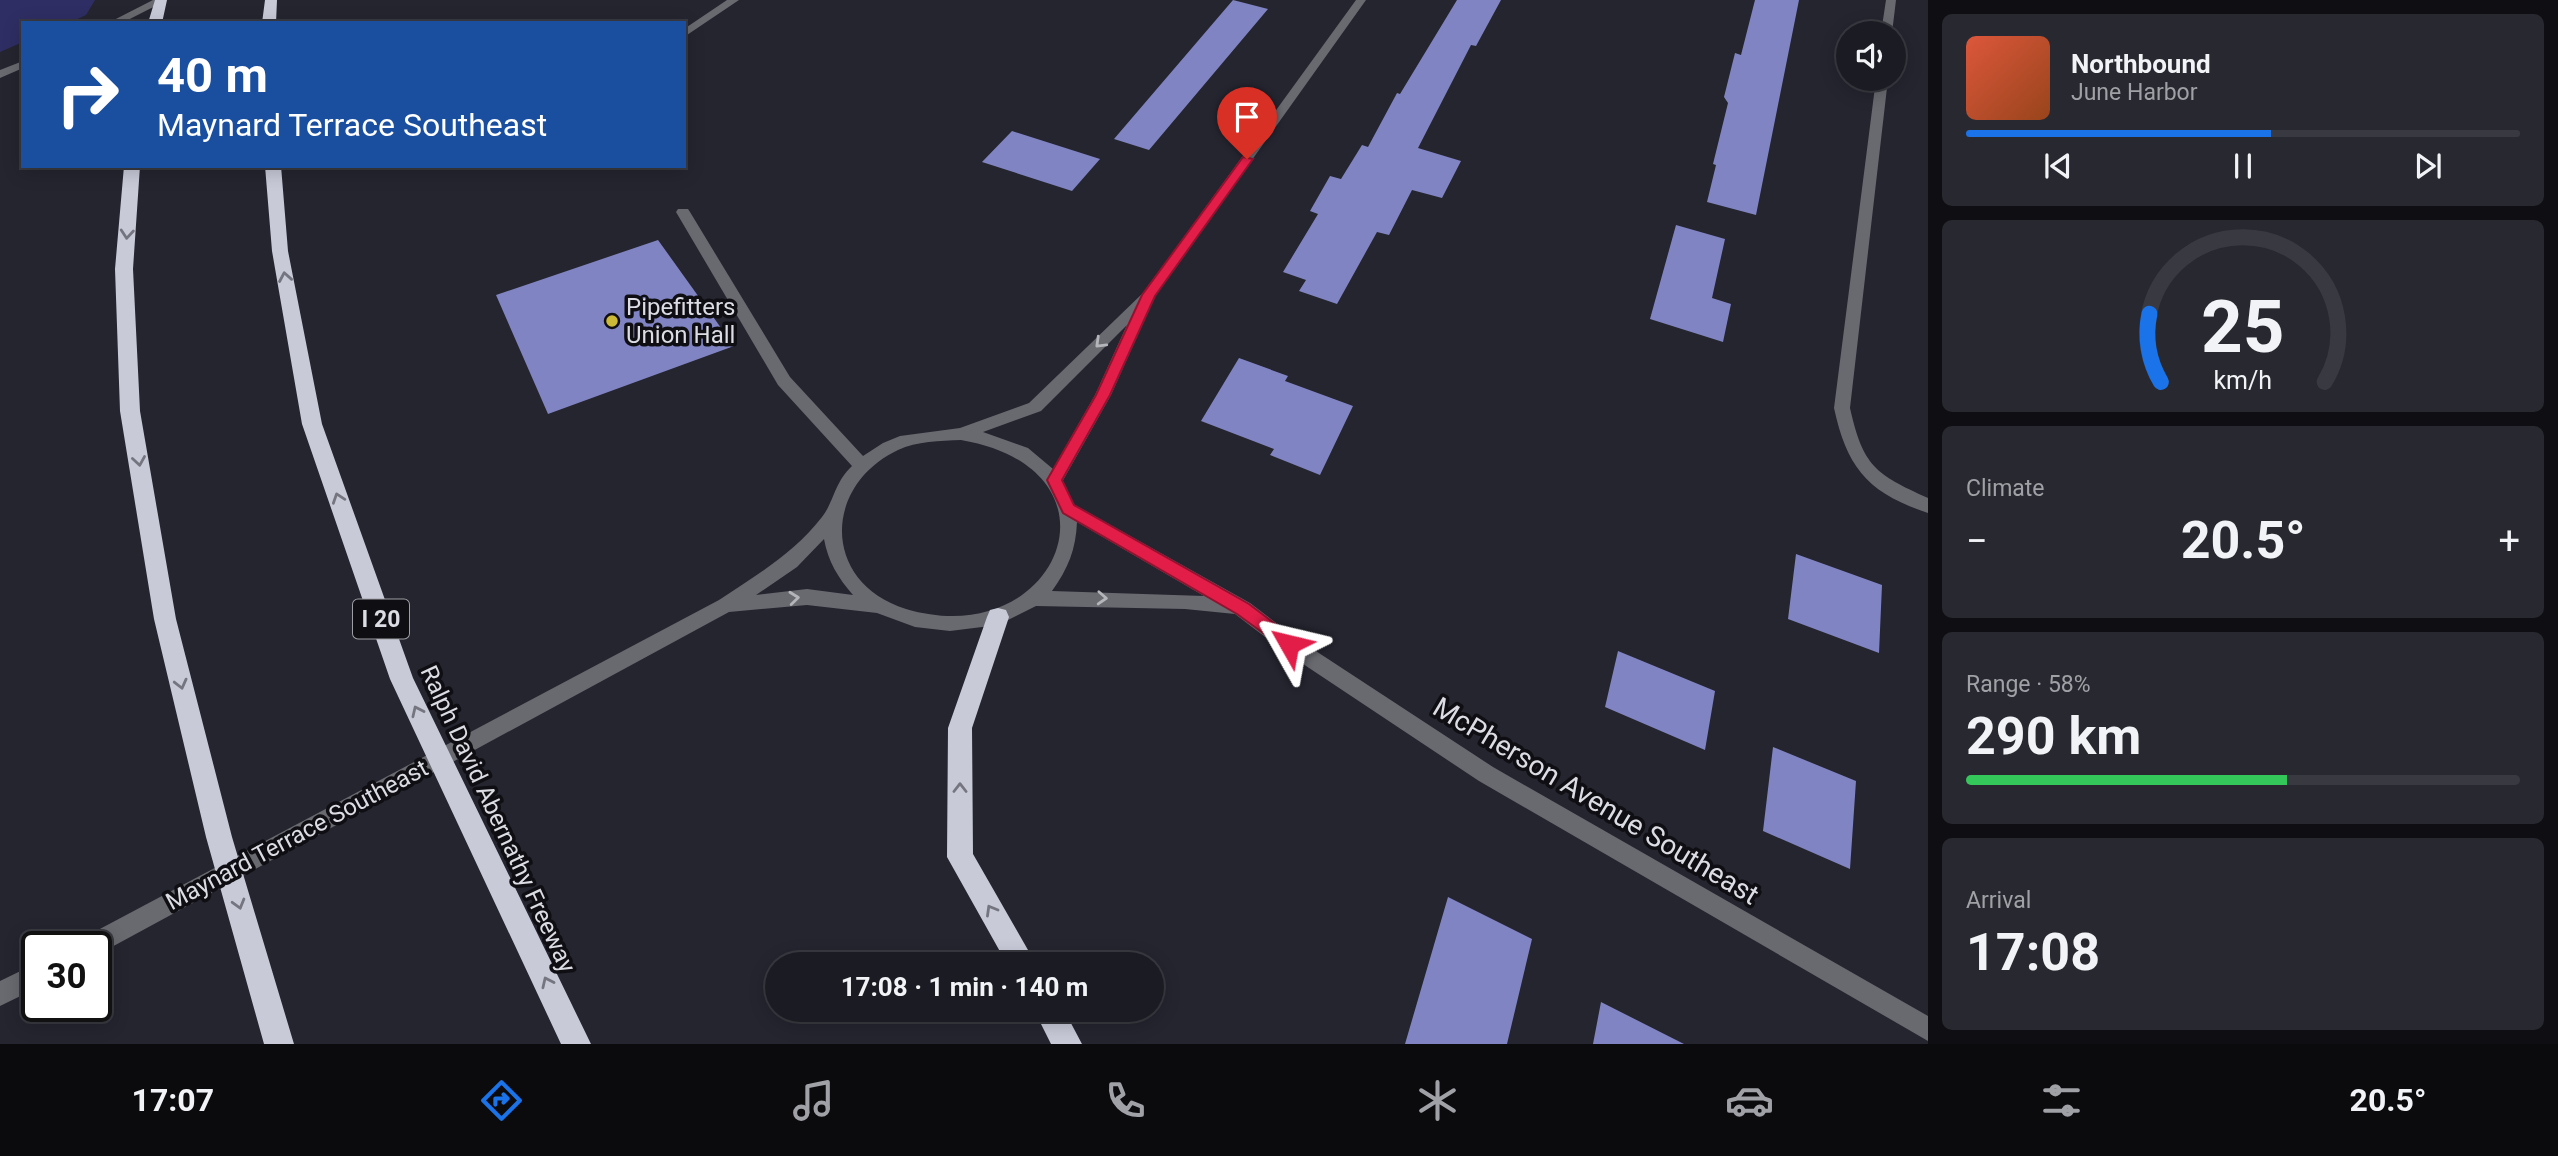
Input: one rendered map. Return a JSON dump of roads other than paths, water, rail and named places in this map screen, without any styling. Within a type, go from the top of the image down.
[{"type":"highway","points":[[156,21],[161,0]]},
{"type":"highway","points":[[270,21],[271,0]]},
{"type":"highway","points":[[132,168],[124,269],[130,411],[165,620],[219,837],[279,1044]]},
{"type":"highway","name":"Ralph David Abernathy Freeway","points":[[273,168],[280,251],[312,424],[402,679],[576,1044]]},
{"type":"highway","points":[[998,617],[960,728],[960,857],[1015,952]]},
{"type":"highway","points":[[1055,1022],[1067,1044]]},
{"type":"street","points":[[117,21],[161,0]]},
{"type":"street","points":[[686,33],[734,0]]},
{"type":"street","points":[[961,434],[1035,407],[1149,295],[1361,0]]},
{"type":"street","points":[[1888,21],[1891,0]]},
{"type":"street","points":[[0,74],[21,65]]},
{"type":"street","points":[[1881,91],[1842,408],[1849,443],[1861,468],[1881,484],[1928,506]]},
{"type":"street","points":[[683,212],[784,381],[861,465]]},
{"type":"street","points":[[1055,480],[1103,395],[1149,295]]},
{"type":"street","points":[[961,434],[997,441],[1030,456],[1055,480],[1069,509],[1070,540],[1059,571],[1034,598],[998,617],[956,624],[913,620],[876,605],[849,580],[833,551],[830,520],[841,490],[861,465],[890,447],[924,436],[961,434]]},
{"type":"street","name":"McPherson Avenue Southeast","points":[[1069,509],[1243,609],[1289,644],[1486,774],[1928,1029]]},
{"type":"street","name":"Maynard Terrace Southeast","points":[[112,935],[726,605],[791,562],[830,520]]},
{"type":"street","name":"Maynard Terrace Southeast","points":[[726,605],[807,597],[876,605]]},
{"type":"street","name":"McPherson Avenue Southeast","points":[[1034,598],[1185,601],[1243,609]]},
{"type":"place","name":"Pipefitters Union Hall","points":[[612,321]]}]
